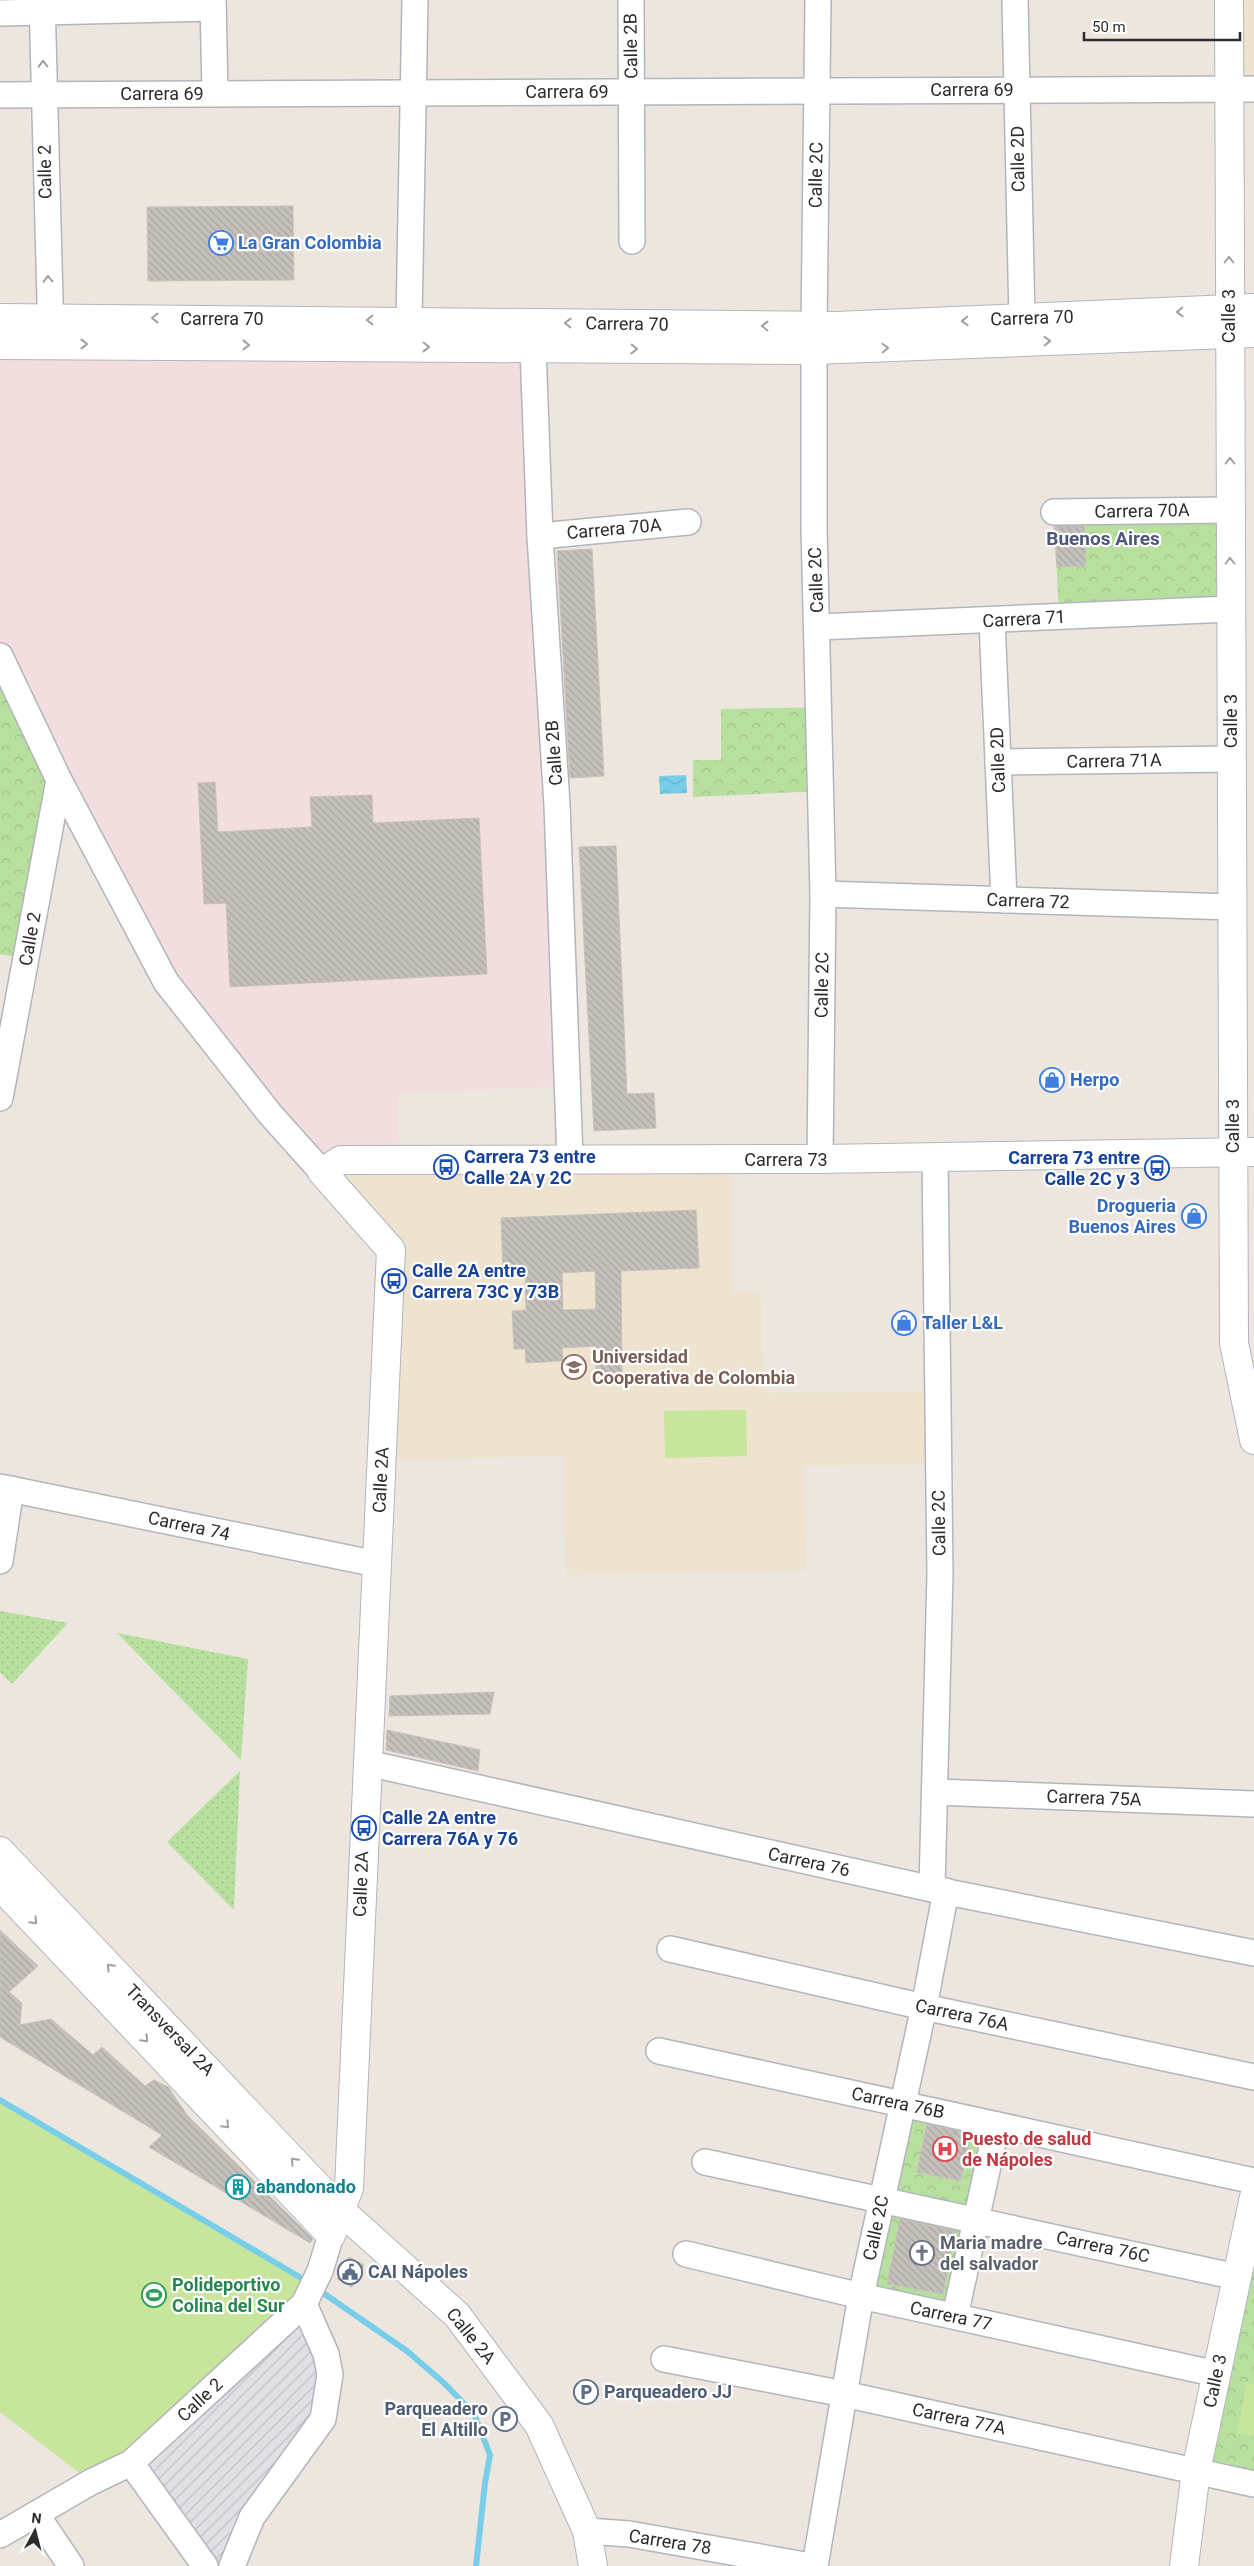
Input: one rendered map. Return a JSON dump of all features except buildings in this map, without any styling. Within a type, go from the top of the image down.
[{"type":"street","points":[[409,320],[415,0]]},
{"type":"street","name":"Calle 2B","points":[[631,0],[632,240]]},
{"type":"street","name":"Calle 2C","points":[[818,0],[814,528],[818,627],[823,894],[820,1160]]},
{"type":"street","name":"Calle 2D","points":[[1015,0],[1022,319]]},
{"type":"street","name":"Calle 3","points":[[1229,0],[1241,89],[1241,321],[1230,510],[1230,609],[1232,908],[1244,1152],[1234,1343],[1254,1440]]},
{"type":"street","points":[[0,13],[42,6],[213,4],[215,94]]},
{"type":"street","name":"Calle 2","points":[[42,6],[50,331]]},
{"type":"street","name":"Carrera 69","points":[[0,95],[1241,89]]},
{"type":"street","name":"Carrera 70","points":[[0,318],[50,331],[533,348],[1241,321]]},
{"type":"street","name":"Carrera 70","points":[[0,345],[50,331],[409,320],[814,338],[1022,319],[1241,321]]},
{"type":"street","name":"Calle 2B","points":[[533,348],[540,536],[557,805],[570,1158]]},
{"type":"street","name":"Carrera 70A","points":[[1054,512],[1230,510]]},
{"type":"street","name":"Carrera 70A","points":[[540,536],[688,522]]},
{"type":"street","name":"Carrera 71","points":[[818,627],[992,621],[1230,609]]},
{"type":"street","name":"Calle 2D","points":[[992,621],[1004,900]]},
{"type":"street","points":[[0,656],[59,780],[166,982],[270,1114],[322,1172]]},
{"type":"street","name":"Carrera 71A","points":[[998,762],[1231,759]]},
{"type":"street","name":"Calle 2","points":[[0,1098],[59,780]]},
{"type":"street","name":"Carrera 72","points":[[823,894],[1232,908]]},
{"type":"street","name":"Carrera 73","points":[[322,1172],[341,1160],[570,1158],[820,1160],[1244,1152]]},
{"type":"street","name":"Calle 2C","points":[[813,2566],[861,2296],[924,2007],[939,1890],[935,1792],[940,1574],[935,1158]]},
{"type":"street","name":"Calle 2A","points":[[322,1172],[391,1250],[348,2188],[340,2210],[457,2315],[539,2425],[587,2531]]},
{"type":"street","points":[[0,1561],[5,1488]]},
{"type":"street","name":"Carrera 74","points":[[5,1488],[377,1564]]},
{"type":"street","name":"Carrera 76","points":[[367,1763],[939,1890],[1254,1953]]},
{"type":"street","name":"Carrera 75A","points":[[935,1792],[1254,1804]]},
{"type":"street","name":"Transversal 2A","points":[[0,1851],[340,2210]]},
{"type":"street","name":"Transversal 2A","points":[[0,1886],[331,2235]]},
{"type":"street","name":"Carrera 76A","points":[[670,1949],[924,2007],[1254,2077]]},
{"type":"street","name":"Carrera 76B","points":[[659,2051],[1254,2181]]},
{"type":"street","points":[[955,2316],[997,2125]]},
{"type":"street","name":"Carrera 76C","points":[[704,2162],[1237,2276]]},
{"type":"street","name":"Calle 3","points":[[1184,2566],[1196,2471],[1254,2197]]},
{"type":"street","name":"Calle 2","points":[[0,2535],[92,2482],[130,2463],[304,2304],[320,2271],[340,2210]]},
{"type":"street","name":"Carrera 77","points":[[686,2254],[861,2296],[1217,2374]]},
{"type":"street","points":[[232,2566],[252,2517],[323,2420],[330,2374],[326,2354],[304,2304]]},
{"type":"street","name":"Carrera 77A","points":[[664,2359],[844,2394],[1254,2484]]},
{"type":"street","points":[[130,2463],[205,2566]]},
{"type":"street","points":[[36,2514],[71,2566]]},
{"type":"street","points":[[587,2531],[593,2566]]},
{"type":"street","name":"Carrera 78","points":[[587,2531],[629,2534],[813,2566]]},
{"type":"shaded area","points":[[1229,0],[1254,0],[1254,89],[1228,89]]},
{"type":"shaded area","points":[[0,345],[533,348],[567,1086],[398,1093],[399,1159],[322,1172],[166,982],[0,656]]},
{"type":"shaded area","name":"Universidad Cooperativa de Colombia","points":[[731,1160],[732,1292],[761,1292],[763,1393],[938,1391],[939,1463],[804,1466],[806,1570],[566,1575],[564,1456],[382,1460],[391,1250],[322,1172]]},
{"type":"shaded area","points":[[304,2304],[327,2397],[232,2566],[205,2566],[131,2463]]},
{"type":"green space","points":[[1230,510],[1230,609],[1059,618],[1054,512]]},
{"type":"green space","points":[[0,656],[59,780],[26,959],[0,954]]},
{"type":"green space","points":[[820,707],[822,791],[693,797],[693,760],[721,760],[721,709]]},
{"type":"green space","points":[[746,1410],[747,1456],[665,1458],[664,1411]]},
{"type":"green space","points":[[0,1611],[68,1623],[12,1684],[0,1672]]},
{"type":"green space","points":[[117,1633],[248,1659],[241,1760]]},
{"type":"green space","points":[[240,1771],[234,1910],[167,1842]]},
{"type":"green space","name":"Polideportivo Colina del Sur","points":[[0,2100],[313,2285],[91,2482],[0,2412]]},
{"type":"green space","points":[[903,2104],[997,2125],[955,2316],[861,2296]]},
{"type":"green space","points":[[1254,2197],[1254,2484],[1196,2471]]},
{"type":"green space","points":[[1247,2383],[1254,2384],[1254,2436],[1237,2433]]},
{"type":"water","points":[[686,775],[687,793],[660,794],[659,776]]},
{"type":"waterway","points":[[0,2100],[308,2282]]},
{"type":"waterway","points":[[316,2288],[407,2351],[444,2383],[474,2414],[490,2455],[476,2566]]},
{"type":"place","name":"La Gran Colombia","points":[[221,243]]},
{"type":"place","name":"Herpo","points":[[1052,1080]]},
{"type":"place","name":"Carrera 73 entre Calle 2A y 2C","points":[[446,1167]]},
{"type":"place","name":"Carrera 73 entre Calle 2C y 3","points":[[1157,1168]]},
{"type":"place","name":"Drogueria Buenos Aires","points":[[1194,1216]]},
{"type":"place","name":"Calle 2A entre Carrera 73C y 73B","points":[[394,1281]]},
{"type":"place","name":"Taller L&L","points":[[904,1323]]},
{"type":"place","name":"Universidad Cooperativa de Colombia","points":[[574,1367]]},
{"type":"place","name":"Calle 2A entre Carrera 76A y 76","points":[[364,1828]]},
{"type":"place","name":"Puesto de salud de Nápoles","points":[[945,2149]]},
{"type":"place","name":"abandonado","points":[[238,2187]]},
{"type":"place","name":"Maria madre del salvador","points":[[922,2253]]},
{"type":"place","name":"CAI Nápoles","points":[[350,2272]]},
{"type":"place","name":"Polideportivo Colina del Sur","points":[[154,2295]]},
{"type":"place","name":"Parqueadero JJ","points":[[586,2392]]},
{"type":"place","name":"Parqueadero El Altillo","points":[[505,2419]]},
{"type":"district","name":"Buenos Aires","points":[[1103,538]]}]
